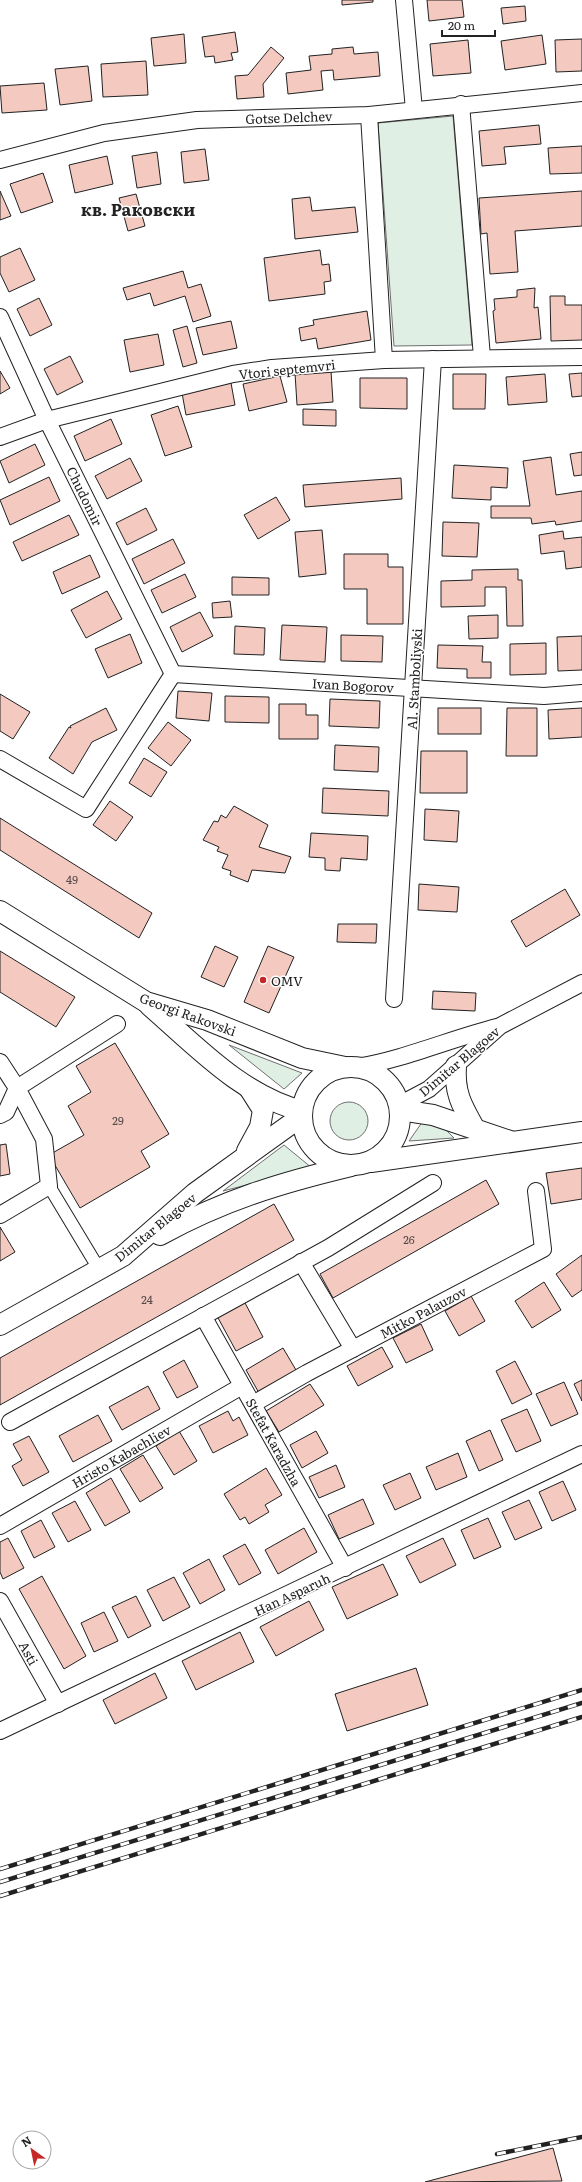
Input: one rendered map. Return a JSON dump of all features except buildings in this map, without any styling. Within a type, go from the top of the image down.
[{"type":"street","points":[[404,0],[414,110]]},
{"type":"street","name":"Gotse Delchev","points":[[0,160],[104,133],[197,120],[369,115],[461,104],[582,93]]},
{"type":"street","points":[[461,104],[482,357]]},
{"type":"street","points":[[369,115],[384,360]]},
{"type":"street","name":"Chudomir","points":[[0,317],[47,420],[173,674]]},
{"type":"street","name":"Vtori septemvri","points":[[0,437],[47,420],[234,374],[272,368],[384,360],[482,357],[582,357]]},
{"type":"street","name":"Al. Stamboliyski","points":[[394,999],[433,359]]},
{"type":"street","points":[[0,759],[86,809],[173,674]]},
{"type":"street","name":"Ivan Bogorov","points":[[173,674],[544,696],[582,693]]},
{"type":"street","name":"Georgi Rakovski","points":[[0,911],[146,1002],[206,1020],[302,1058],[351,1067]]},
{"type":"street","name":"Dimitar Blagoev","points":[[399,1107],[429,1089],[500,1026],[582,983]]},
{"type":"street","points":[[146,1002],[204,1053],[249,1088],[302,1113]]},
{"type":"street","points":[[0,1115],[6,1112],[17,1088],[117,1024]]},
{"type":"street","points":[[351,1067],[372,1071],[384,1079],[393,1091],[399,1107],[400,1124],[396,1137],[388,1148],[377,1157],[359,1164],[338,1164],[328,1159],[311,1146],[304,1131],[302,1113],[309,1090],[316,1082],[334,1070],[351,1067],[391,1060],[460,1037],[500,1026]]},
{"type":"street","points":[[0,1062],[17,1088],[44,1139],[49,1186],[99,1269]]},
{"type":"street","points":[[456,1066],[455,1081],[460,1103],[475,1129]]},
{"type":"street","points":[[243,1157],[260,1127],[263,1110],[249,1088]]},
{"type":"street","points":[[399,1107],[433,1115],[514,1143]]},
{"type":"street","name":"Dimitar Blagoev","points":[[0,1325],[123,1256],[195,1193],[302,1113]]},
{"type":"street","points":[[123,1256],[192,1218],[232,1200],[289,1181],[359,1164],[514,1143],[582,1132]]},
{"type":"street","points":[[10,1422],[301,1262],[433,1183]]},
{"type":"street","points":[[0,1215],[49,1186]]},
{"type":"street","name":"Mitko Palauzov","points":[[252,1404],[543,1249],[536,1191]]},
{"type":"street","points":[[301,1262],[353,1349]]},
{"type":"street","name":"Stefat Karadzha","points":[[203,1316],[345,1568]]},
{"type":"street","name":"Hristo Kabachliev","points":[[0,1526],[242,1386]]},
{"type":"street","name":"Han Asparuh","points":[[0,1731],[582,1454]]},
{"type":"street","name":"Asti","points":[[0,1601],[58,1704]]},
{"type":"green space","points":[[453,116],[472,345],[394,346],[378,123]]},
{"type":"green space","points":[[229,1045],[302,1073],[284,1089]]},
{"type":"green space","points":[[349,1102],[359,1105],[365,1111],[368,1121],[365,1131],[359,1137],[349,1140],[339,1137],[333,1131],[330,1121],[333,1111],[339,1105]]},
{"type":"green space","points":[[423,1121],[444,1128],[454,1138],[409,1141]]},
{"type":"green space","points":[[284,1145],[312,1168],[223,1191]]},
{"type":"railway","points":[[0,1869],[582,1690]]},
{"type":"railway","points":[[0,1882],[582,1703]]},
{"type":"railway","points":[[0,1896],[582,1717]]},
{"type":"railway","points":[[497,2154],[582,2137]]},
{"type":"place","name":"OMV","points":[[263,980]]},
{"type":"district","name":"кв. Раковски","points":[[138,208]]}]
